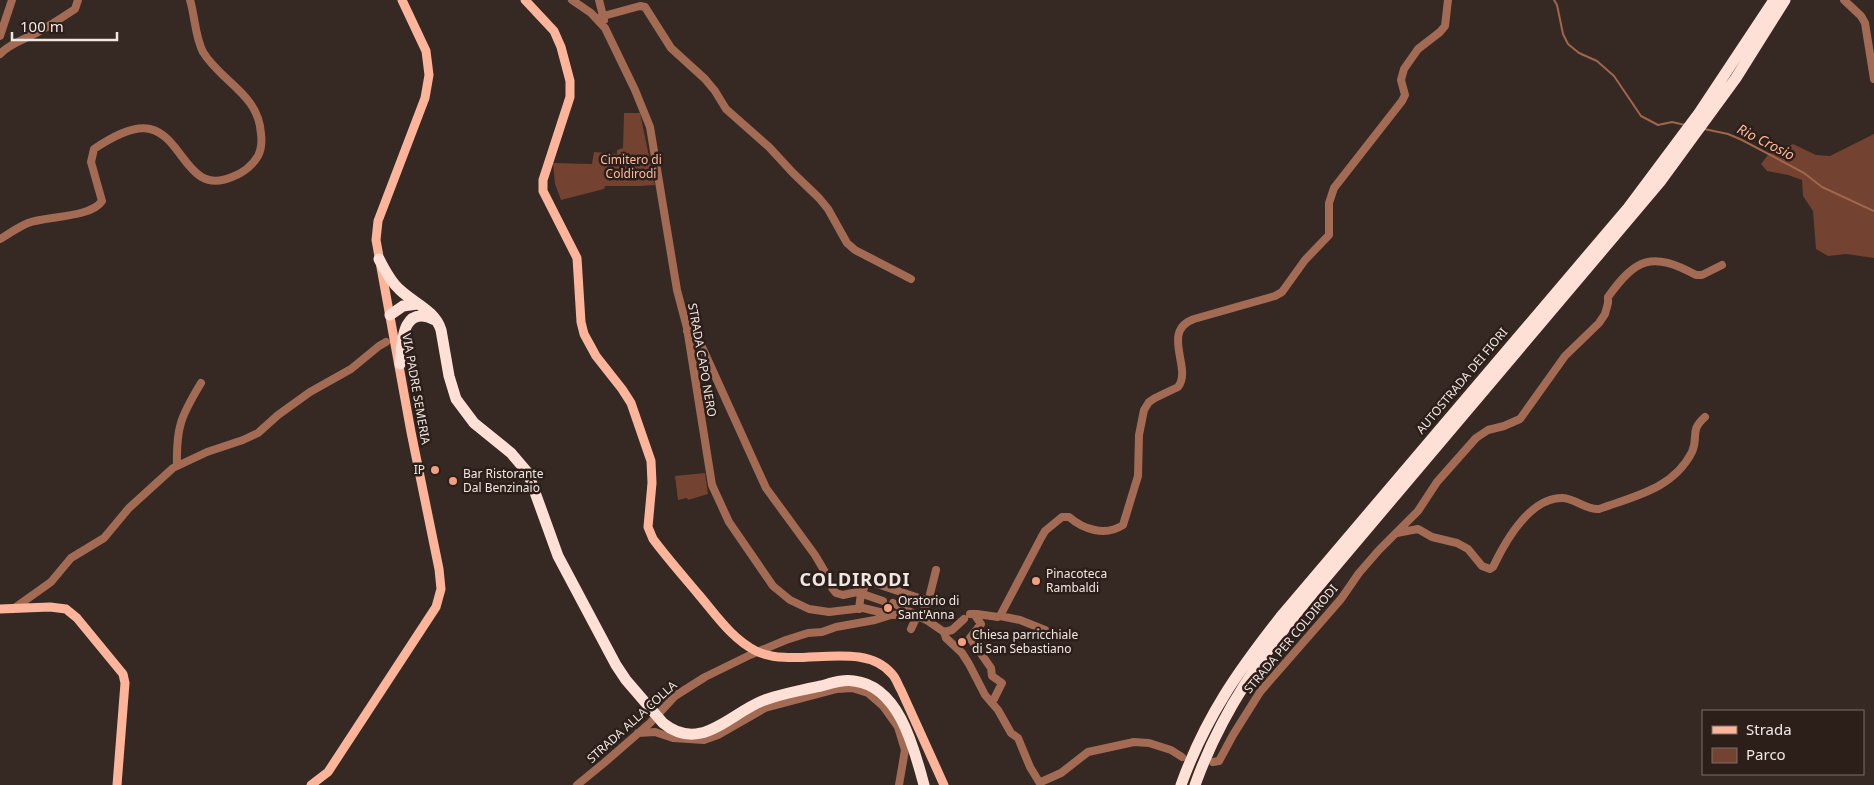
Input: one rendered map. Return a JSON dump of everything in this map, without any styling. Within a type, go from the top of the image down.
[{"type":"highway","name":"AUTOSTRADA DEI FIORI","points":[[1182,785],[1206,726],[1230,685],[1261,641],[1628,208],[1727,74],[1774,0]]},
{"type":"highway","name":"AUTOSTRADA DEI FIORI","points":[[1195,785],[1213,738],[1230,707],[1285,628],[1606,248],[1683,152],[1736,78],[1785,0]]},
{"type":"highway","points":[[379,259],[392,283],[427,310],[435,320],[441,330],[452,390],[462,408],[474,423],[511,452],[528,473],[558,556],[616,665],[636,693],[663,723],[677,732],[685,734],[702,733],[747,708],[769,699],[843,680],[853,680],[871,685],[886,696],[891,703],[910,740],[924,785]]},
{"type":"highway","points":[[390,315],[403,306],[418,304]]},
{"type":"highway","points":[[390,315],[404,318],[424,316],[435,320]]},
{"type":"highway","points":[[400,364],[402,334],[408,323],[414,318]]},
{"type":"highway","points":[[919,766],[919,785]]},
{"type":"main road","name":"VIA PADRE SEMERIA","points":[[311,785],[328,772],[436,607],[441,589],[439,569],[409,424],[400,364],[376,240],[378,221],[425,98],[429,75],[426,50],[402,0]]},
{"type":"main road","points":[[525,0],[554,31],[561,47],[570,81],[570,97],[543,180],[543,191],[576,258],[581,322],[584,334],[596,356],[631,403],[651,460],[652,483],[648,527],[653,539],[662,552],[735,636],[758,652],[778,657],[848,656],[878,662],[893,675],[944,785]]},
{"type":"main road","points":[[0,609],[50,606],[66,609],[78,618],[123,674],[126,683],[118,785]]},
{"type":"street","points":[[12,0],[0,37],[2,52],[65,16],[75,9],[78,0]]},
{"type":"street","points":[[0,239],[28,223],[89,210],[99,206],[102,201],[91,162],[94,149],[108,140],[139,128],[152,129],[164,137],[200,177],[213,181],[226,180],[248,168],[262,146],[261,127],[253,104],[218,70],[203,51],[197,34],[190,0]]},
{"type":"street","name":"STRADA CAPO NERO","points":[[572,0],[596,18],[605,28],[635,90],[650,127],[678,290],[687,331],[712,485],[729,522],[773,586],[790,600],[809,609],[829,612],[859,609],[892,615],[917,616]]},
{"type":"street","points":[[598,0],[604,16],[605,28]]},
{"type":"street","points":[[1000,616],[1045,531],[1062,517],[1069,517],[1078,525],[1088,529],[1103,531],[1123,526],[1138,476],[1139,435],[1144,410],[1149,402],[1178,387],[1183,379],[1178,356],[1178,342],[1182,326],[1194,319],[1275,296],[1282,292],[1306,260],[1325,240],[1329,235],[1329,203],[1334,188],[1402,101],[1405,95],[1401,80],[1404,69],[1418,49],[1445,26],[1448,0]]},
{"type":"street","points":[[1844,0],[1861,16],[1865,23],[1874,79]]},
{"type":"street","points":[[596,18],[640,6],[645,7],[671,48],[706,79],[726,109],[769,147],[785,166],[819,198],[828,209],[847,243],[855,250],[911,279]]},
{"type":"street","name":"STRADA PER COLDIRODI","points":[[1214,762],[1220,761],[1233,734],[1260,692],[1359,573],[1418,511],[1437,482],[1476,438],[1488,430],[1520,419],[1565,356],[1599,323],[1605,314],[1608,297],[1628,272],[1648,261],[1660,260],[1696,275],[1702,275],[1722,265]]},
{"type":"street","points":[[687,331],[695,336],[702,347],[766,488],[815,555],[832,588],[836,593],[843,595],[856,592],[883,601]]},
{"type":"street","points":[[13,609],[51,582],[72,558],[104,538],[129,508],[177,466],[202,454],[258,433],[278,415],[310,392],[351,370],[386,342]]},
{"type":"street","points":[[177,466],[180,423],[184,410],[201,383]]},
{"type":"street","points":[[1395,534],[1418,529],[1432,537],[1457,543],[1468,549],[1482,566],[1490,569],[1494,565],[1509,535],[1519,523],[1545,502],[1563,498],[1592,510],[1599,509],[1639,496],[1674,476],[1684,466],[1692,451],[1696,426],[1705,417]]},
{"type":"street","points":[[911,629],[929,598],[936,570]]},
{"type":"street","points":[[859,609],[861,593],[868,581],[929,598]]},
{"type":"street","points":[[893,603],[944,632],[946,638],[962,653],[970,664],[985,695],[1007,723],[1011,732],[1018,738],[1030,767],[1041,784],[1061,773],[1088,752],[1134,742],[1149,742],[1171,750],[1182,757]]},
{"type":"street","name":"STRADA ALLA COLLA","points":[[577,785],[650,723],[675,696],[705,677],[758,652],[808,633],[822,632],[836,627],[892,615]]},
{"type":"street","points":[[969,616],[981,624],[970,638],[991,668],[992,676],[1002,683],[992,702]]},
{"type":"street","points":[[944,632],[952,630],[969,616],[1000,616],[1020,620],[1045,630]]},
{"type":"street","points":[[638,733],[655,732],[673,738],[704,740],[718,735],[765,708],[837,689],[852,688],[868,693],[883,706],[898,727],[907,748],[899,785]]},
{"type":"street","points":[[916,726],[919,739]]},
{"type":"green space","name":"Cimitero di Coldirodi","points":[[624,113],[640,113],[655,185],[605,186],[604,189],[561,200],[555,184],[553,163],[592,164],[594,152],[617,154],[617,150],[623,148]]},
{"type":"green space","points":[[1874,134],[1874,258],[1846,254],[1828,256],[1816,249],[1813,211],[1803,196],[1802,180],[1767,171],[1761,164],[1771,151],[1793,144],[1816,155],[1830,156]]},
{"type":"green space","points":[[705,473],[708,494],[688,500],[687,498],[678,500],[675,476]]},
{"type":"waterway","name":"Rio Crosio","points":[[1554,0],[1557,5],[1563,34],[1568,44],[1579,53],[1597,61],[1614,76],[1641,116],[1658,125],[1672,122],[1685,125]]},
{"type":"waterway","name":"Rio Crosio","points":[[1704,129],[1728,134],[1742,140],[1804,173],[1822,187],[1874,211]]},
{"type":"place","name":"IP","points":[[435,470]]},
{"type":"place","name":"Bar Ristorante Dal Benzinaio","points":[[453,481]]},
{"type":"place","name":"Pinacoteca Rambaldi","points":[[1036,581]]},
{"type":"place","name":"Oratorio di Sant'Anna","points":[[888,608]]},
{"type":"place","name":"Chiesa parricchiale di San Sebastiano","points":[[962,642]]},
{"type":"district","name":"COLDIRODI","points":[[855,580]]}]
